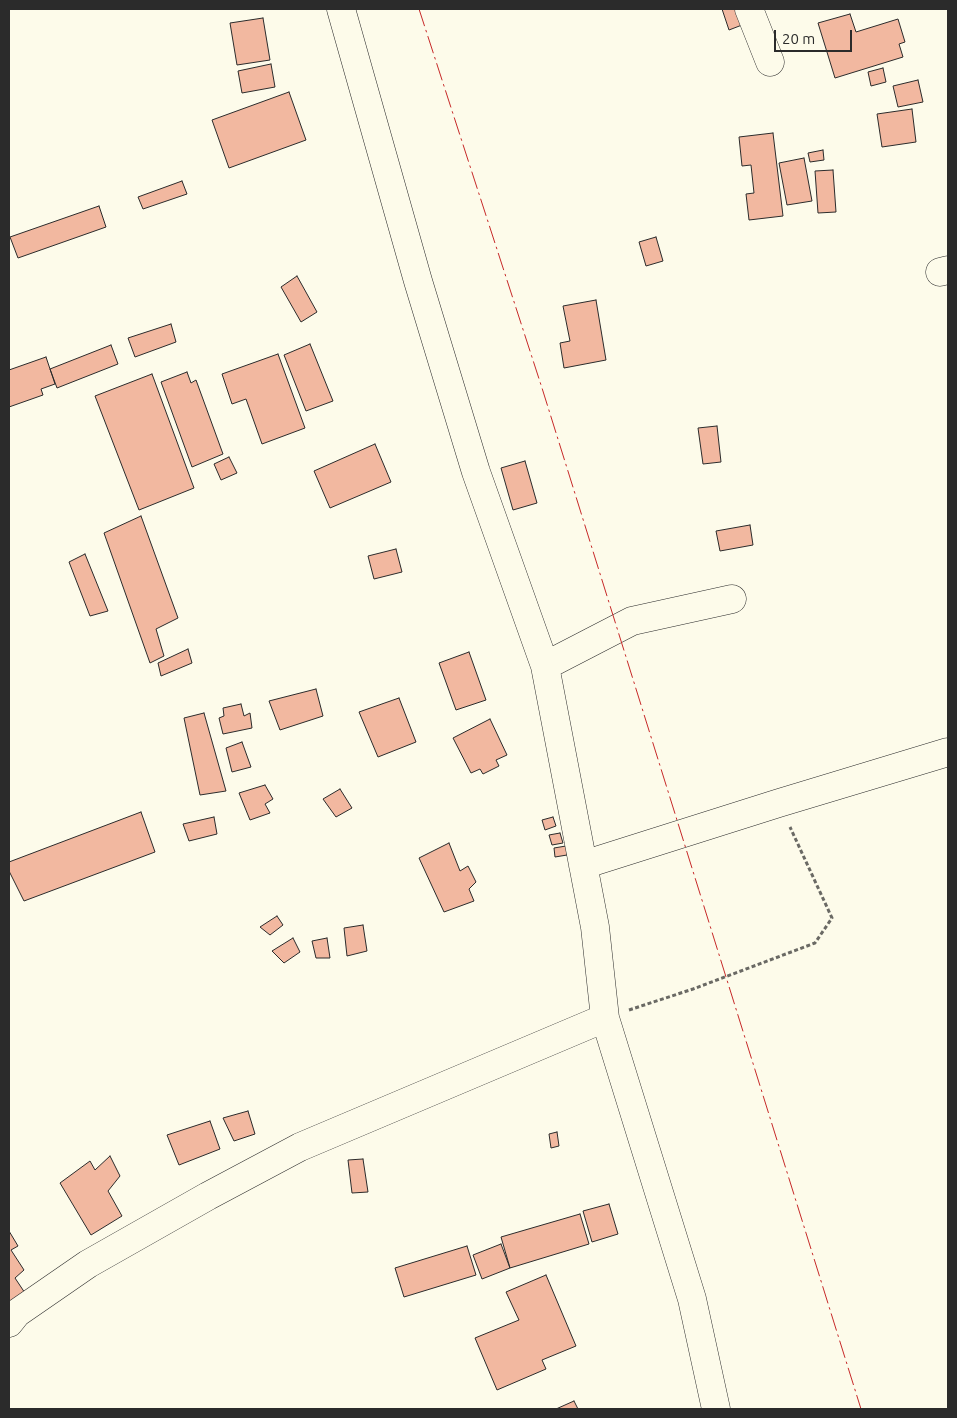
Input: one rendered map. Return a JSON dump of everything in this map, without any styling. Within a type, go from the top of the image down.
[{"type":"street","points":[[342,9],[418,281],[476,472],[545,666],[595,927],[605,1018],[692,1299],[716,1409]]},
{"type":"street","points":[[749,9],[770,62]]},
{"type":"street","points":[[545,666],[632,620],[732,599]]},
{"type":"street","points":[[583,865],[948,752]]},
{"type":"street","points":[[9,1323],[17,1313],[88,1264],[208,1196],[300,1147],[605,1018]]},
{"type":"path","points":[[605,1018],[693,989],[815,943],[832,918],[778,804]]},
{"type":"building","points":[[722,9],[736,9],[742,25],[729,30]]},
{"type":"building","points":[[850,14],[856,32],[898,19],[905,42],[899,44],[903,57],[835,78],[818,23]]},
{"type":"building","points":[[263,18],[270,60],[237,65],[230,23]]},
{"type":"building","points":[[271,64],[275,87],[242,93],[238,71]]},
{"type":"building","points":[[883,68],[886,82],[871,86],[868,72]]},
{"type":"building","points":[[918,80],[923,102],[898,107],[893,86]]},
{"type":"building","points":[[289,92],[306,140],[229,168],[212,120]]},
{"type":"building","points":[[912,109],[916,142],[882,147],[877,114]]},
{"type":"building","points":[[773,133],[783,216],[749,220],[746,194],[754,193],[751,165],[742,166],[739,137]]},
{"type":"building","points":[[823,150],[824,160],[810,162],[808,153]]},
{"type":"building","points":[[804,158],[812,201],[787,205],[779,163]]},
{"type":"building","points":[[833,170],[836,212],[818,213],[815,171]]},
{"type":"building","points":[[182,181],[187,194],[143,209],[138,197]]},
{"type":"building","points":[[99,206],[106,227],[18,258],[10,237]]},
{"type":"building","points":[[656,237],[663,261],[646,266],[639,242]]},
{"type":"building","points":[[297,276],[317,312],[301,322],[281,287]]},
{"type":"building","points":[[596,300],[606,360],[564,368],[560,343],[570,341],[563,306]]},
{"type":"building","points":[[171,324],[176,342],[135,357],[128,338]]},
{"type":"building","points":[[310,344],[333,401],[306,411],[284,355]]},
{"type":"building","points":[[111,345],[118,364],[57,388],[50,369]]},
{"type":"building","points":[[278,354],[305,428],[262,444],[246,399],[232,404],[222,374]]},
{"type":"building","points":[[46,357],[55,384],[41,389],[43,395],[9,407],[9,370]]},
{"type":"building","points":[[187,372],[191,383],[196,380],[223,454],[192,467],[161,382]]},
{"type":"building","points":[[152,374],[194,488],[139,510],[95,396]]},
{"type":"building","points":[[717,426],[721,462],[703,464],[698,428]]},
{"type":"building","points":[[375,444],[391,482],[330,508],[314,471]]},
{"type":"building","points":[[229,457],[237,473],[221,480],[214,464]]},
{"type":"building","points":[[525,461],[537,503],[513,510],[501,468]]},
{"type":"building","points":[[141,516],[178,618],[156,629],[164,656],[150,663],[104,533]]},
{"type":"building","points":[[750,525],[753,545],[720,551],[716,531]]},
{"type":"building","points":[[396,549],[402,572],[374,579],[368,556]]},
{"type":"building","points":[[85,554],[108,611],[90,616],[69,562]]},
{"type":"building","points":[[188,649],[192,663],[161,676],[158,663]]},
{"type":"building","points":[[469,652],[486,700],[456,710],[439,663]]},
{"type":"building","points":[[316,689],[323,716],[280,730],[269,701]]},
{"type":"building","points":[[399,698],[416,742],[378,757],[359,712]]},
{"type":"building","points":[[241,704],[244,716],[250,713],[252,728],[223,734],[219,718],[224,716],[223,708]]},
{"type":"building","points":[[204,713],[226,791],[200,795],[184,718]]},
{"type":"building","points":[[490,719],[507,755],[496,760],[499,766],[483,774],[480,769],[471,773],[453,738]]},
{"type":"building","points":[[242,742],[251,767],[232,772],[226,748]]},
{"type":"building","points":[[265,785],[273,799],[265,804],[270,813],[250,820],[239,793]]},
{"type":"building","points":[[340,789],[352,808],[336,817],[323,799]]},
{"type":"building","points":[[141,812],[155,852],[24,901],[9,871],[9,862]]},
{"type":"building","points":[[214,817],[217,834],[189,841],[183,824]]},
{"type":"building","points":[[553,817],[556,826],[545,830],[542,820]]},
{"type":"building","points":[[560,833],[563,843],[552,845],[549,835]]},
{"type":"building","points":[[449,843],[460,871],[468,866],[476,882],[469,889],[474,901],[444,912],[419,858]]},
{"type":"building","points":[[566,846],[567,855],[555,857],[554,848]]},
{"type":"building","points":[[277,916],[283,925],[270,935],[260,927]]},
{"type":"building","points":[[363,925],[367,951],[347,956],[344,928]]},
{"type":"building","points":[[293,938],[300,952],[284,963],[272,951]]},
{"type":"building","points":[[327,938],[330,958],[316,958],[312,941]]},
{"type":"building","points":[[248,1111],[255,1134],[234,1141],[223,1118]]},
{"type":"building","points":[[210,1121],[220,1149],[179,1165],[167,1135]]},
{"type":"building","points":[[557,1132],[559,1146],[551,1148],[549,1134]]},
{"type":"building","points":[[110,1156],[120,1176],[108,1191],[122,1216],[91,1235],[60,1183],[90,1161],[95,1170]]},
{"type":"building","points":[[363,1159],[368,1192],[352,1193],[348,1160]]},
{"type":"building","points":[[609,1204],[618,1234],[592,1242],[583,1211]]},
{"type":"building","points":[[580,1214],[589,1244],[510,1268],[501,1237]]},
{"type":"building","points":[[9,1231],[18,1246],[11,1250],[24,1270],[15,1278],[25,1293],[9,1306]]},
{"type":"building","points":[[501,1244],[510,1268],[482,1279],[473,1255]]},
{"type":"building","points":[[467,1246],[476,1275],[404,1297],[395,1268]]},
{"type":"building","points":[[546,1275],[576,1346],[542,1360],[546,1369],[497,1390],[475,1338],[519,1320],[506,1292]]},
{"type":"building","points":[[574,1401],[578,1409],[556,1409]]},
{"type":"power","points":[[419,9],[542,388],[861,1409]]}]
